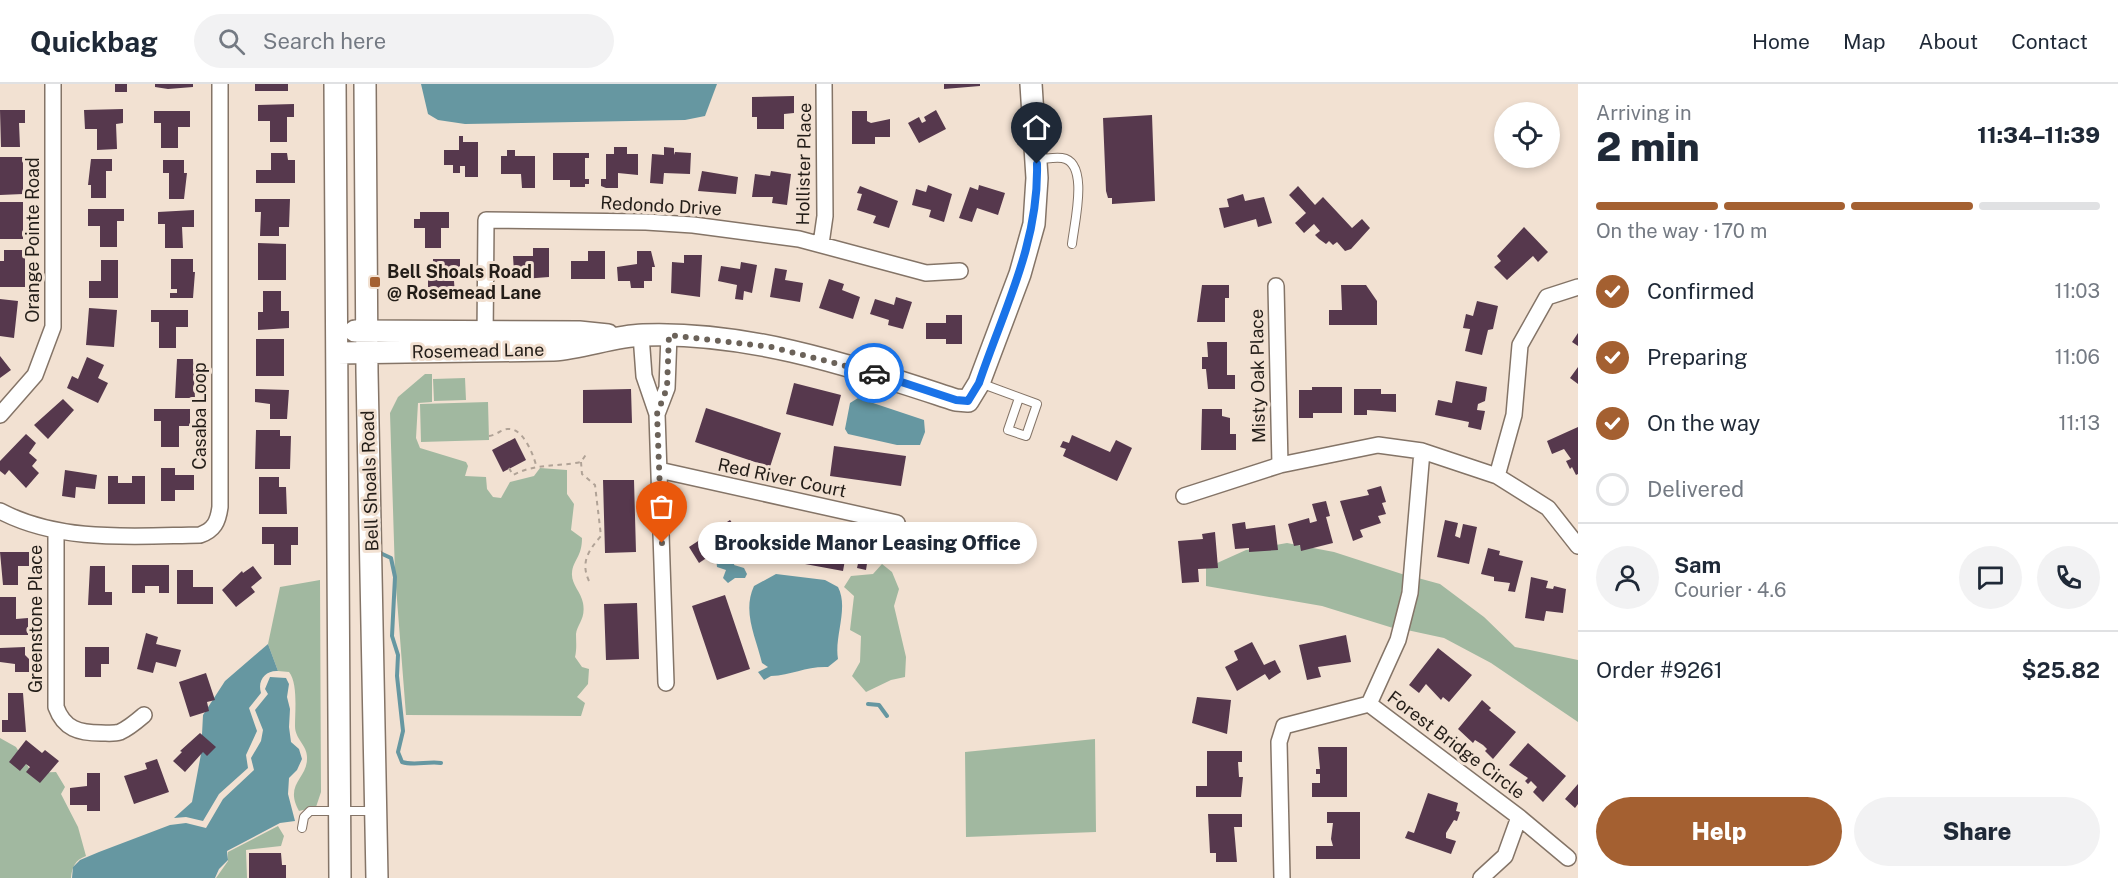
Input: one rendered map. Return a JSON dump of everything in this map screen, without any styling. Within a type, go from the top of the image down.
[{"type":"main road","name":"Bell Shoals Road","points":[[335,84],[340,878]]},
{"type":"main road","name":"Bell Shoals Road","points":[[365,84],[367,352],[377,878]]},
{"type":"main road","points":[[974,392],[1030,242],[1037,199],[1031,84]]},
{"type":"main road","name":"Rosemead Lane","points":[[337,331],[367,331],[485,341]]},
{"type":"main road","name":"Rosemead Lane","points":[[337,353],[579,332],[618,337],[669,335],[725,340],[794,352],[889,377],[956,400],[974,392]]},
{"type":"street","name":"Orange Pointe Road","points":[[0,415],[35,375],[53,327],[53,84]]},
{"type":"street","name":"Casaba Loop","points":[[0,511],[26,524],[56,533],[200,535],[213,529],[219,517],[220,84]]},
{"type":"street","name":"Hollister Place","points":[[820,244],[825,216],[824,84]]},
{"type":"street","name":"Redondo Drive","points":[[485,341],[486,220],[646,222],[760,233],[820,244],[926,273],[960,271]]},
{"type":"street","name":"Misty Oak Place","points":[[1276,286],[1280,465]]},
{"type":"street","points":[[1497,476],[1514,415],[1520,345],[1547,297],[1578,287]]},
{"type":"street","points":[[641,335],[644,376],[657,414],[666,683]]},
{"type":"street","points":[[657,414],[667,388],[669,335]]},
{"type":"street","points":[[1184,496],[1280,465],[1378,445],[1422,451],[1497,476],[1548,508],[1578,546]]},
{"type":"street","name":"Forest Bridge Circle","points":[[1369,704],[1398,640],[1410,593],[1422,451]]},
{"type":"street","name":"Red River Court","points":[[659,470],[897,523]]},
{"type":"street","name":"Greenstone Place","points":[[56,533],[56,707],[60,717],[75,730],[85,733],[111,734],[120,732],[144,716]]},
{"type":"street","name":"Forest Bridge Circle","points":[[1369,704],[1519,817],[1568,858]]},
{"type":"street","name":"Forest Bridge Circle","points":[[1282,878],[1279,742],[1284,726],[1369,704]]},
{"type":"street","name":"Forest Bridge Circle","points":[[1481,878],[1505,856],[1519,817]]},
{"type":"lane","points":[[1036,159],[1063,158],[1072,163],[1079,176],[1072,244]]},
{"type":"lane","points":[[974,392],[1018,398],[1037,404],[1026,435],[1008,430],[1018,398]]},
{"type":"lane","points":[[302,828],[307,813],[376,811]]},
{"type":"path","points":[[489,436],[508,429],[518,432],[533,455],[536,465]]},
{"type":"path","points":[[587,453],[581,462],[582,474],[594,482],[603,534],[591,545],[586,559],[585,572],[589,581]]},
{"type":"path","points":[[509,468],[513,475],[536,465],[581,462]]},
{"type":"path","points":[[598,500],[603,500]]},
{"type":"green space","points":[[425,374],[432,374],[432,402],[418,403],[416,438],[420,448],[466,462],[468,466],[465,476],[486,477],[487,489],[493,497],[501,498],[510,482],[534,476],[540,468],[567,470],[567,494],[574,504],[571,530],[582,538],[581,550],[572,573],[584,609],[576,634],[575,657],[582,667],[589,669],[588,684],[577,697],[585,703],[581,716],[406,715],[395,574],[390,413],[398,397]]},
{"type":"green space","points":[[465,378],[466,400],[434,401],[433,379]]},
{"type":"green space","points":[[488,402],[489,440],[421,442],[420,404]]},
{"type":"green space","points":[[1287,543],[1334,552],[1405,575],[1393,628],[1322,606],[1206,586],[1206,568],[1246,550]]},
{"type":"green space","points":[[882,564],[892,572],[899,589],[894,606],[906,657],[905,677],[891,680],[866,692],[852,676],[860,662],[861,636],[850,630],[854,596],[844,587],[851,576],[873,574]]},
{"type":"green space","points":[[1418,578],[1440,584],[1484,617],[1515,647],[1578,660],[1578,722],[1491,663],[1444,638],[1407,630]]},
{"type":"green space","points":[[320,580],[321,792],[316,807],[299,811],[294,794],[297,782],[306,766],[307,754],[295,726],[294,683],[289,672],[278,671],[268,644],[280,587]]},
{"type":"green space","points":[[0,738],[16,747],[32,773],[56,772],[65,787],[61,794],[78,827],[86,856],[75,864],[71,878],[0,878]]},
{"type":"green space","points":[[1095,739],[1096,832],[966,837],[965,752]]},
{"type":"green space","points":[[278,826],[284,836],[281,846],[246,850],[247,878],[216,878],[228,861],[228,852]]},
{"type":"water","points":[[421,84],[717,84],[705,116],[685,120],[465,124],[438,120],[428,114]]},
{"type":"water","points":[[858,398],[924,420],[925,432],[920,445],[897,445],[848,434],[845,429],[850,403]]},
{"type":"water","points":[[730,550],[738,552],[734,565],[744,568],[747,574],[745,578],[735,578],[728,583],[723,578],[726,570],[717,567],[716,557],[724,556]]},
{"type":"water","points":[[776,574],[825,580],[838,587],[842,613],[838,659],[828,667],[771,676],[764,680],[758,672],[768,667],[762,663],[751,624],[749,605],[754,586]]},
{"type":"water","points":[[268,644],[278,671],[266,674],[261,680],[261,693],[249,708],[257,731],[246,755],[248,768],[219,794],[203,821],[186,817],[174,818],[192,802],[201,754],[203,715],[225,681]]},
{"type":"water","points":[[270,677],[286,678],[289,684],[287,697],[290,709],[291,742],[299,749],[302,759],[297,770],[289,778],[288,794],[295,821],[280,823],[227,851],[228,860],[219,869],[215,878],[72,878],[73,867],[80,860],[170,825],[186,823],[206,828],[223,799],[254,770],[251,758],[261,741],[263,730],[255,710],[268,694],[265,689]]},
{"type":"building","points":[[115,84],[127,84],[127,92],[115,92]]},
{"type":"building","points":[[155,84],[193,84],[193,87],[168,89],[155,87]]},
{"type":"building","points":[[255,84],[288,84],[288,91],[255,91]]},
{"type":"building","points":[[944,84],[980,84],[980,86],[944,89]]},
{"type":"building","points":[[794,96],[794,113],[784,114],[784,129],[757,129],[757,117],[752,117],[752,97]]},
{"type":"building","points":[[294,104],[294,117],[287,117],[287,142],[270,142],[270,121],[258,121],[258,105]]},
{"type":"building","points":[[123,109],[123,123],[116,124],[117,149],[97,150],[97,129],[85,129],[84,110]]},
{"type":"building","points":[[0,110],[25,110],[25,123],[19,123],[20,147],[1,147]]},
{"type":"building","points":[[936,110],[946,129],[919,143],[908,123],[919,117],[922,123],[926,121],[924,117]]},
{"type":"building","points":[[154,111],[190,111],[190,127],[178,127],[178,148],[161,148],[161,123],[154,123]]},
{"type":"building","points":[[852,111],[867,111],[867,121],[871,123],[890,119],[890,137],[875,137],[875,144],[852,144]]},
{"type":"building","points":[[1152,115],[1155,201],[1112,204],[1112,198],[1108,198],[1106,191],[1103,118]]},
{"type":"building","points":[[459,136],[463,136],[463,142],[478,142],[478,177],[465,177],[465,166],[460,166],[460,173],[453,173],[453,165],[444,165],[444,150],[459,150]]},
{"type":"building","points":[[614,147],[627,147],[627,154],[638,154],[638,175],[618,173],[618,188],[606,188],[601,186],[601,179],[606,179],[606,154],[614,154]]},
{"type":"building","points":[[664,147],[674,148],[674,155],[675,152],[691,153],[690,174],[664,173],[663,184],[650,183],[652,154],[664,155]]},
{"type":"building","points":[[507,150],[515,150],[515,156],[535,156],[535,188],[522,188],[521,174],[501,174],[501,156],[507,156]]},
{"type":"building","points":[[271,153],[287,153],[288,160],[295,160],[295,183],[256,183],[256,170],[271,170]]},
{"type":"building","points":[[553,153],[589,153],[589,158],[585,158],[585,179],[589,179],[589,184],[585,184],[585,187],[570,187],[570,180],[553,180]]},
{"type":"building","points":[[0,157],[23,157],[23,194],[0,195]]},
{"type":"building","points":[[91,159],[112,159],[112,171],[106,171],[106,198],[91,198],[91,185],[88,185]]},
{"type":"building","points":[[163,160],[184,160],[184,173],[187,173],[184,199],[169,199],[169,173],[163,173]]},
{"type":"building","points":[[702,171],[738,177],[736,194],[698,191]]},
{"type":"building","points":[[771,171],[791,174],[787,205],[772,203],[773,197],[752,197],[755,174],[770,176]]},
{"type":"building","points":[[928,185],[952,194],[944,222],[929,217],[931,210],[912,205],[916,189],[926,192]]},
{"type":"building","points":[[979,185],[1005,193],[998,215],[977,208],[972,222],[959,218],[970,187],[978,190]]},
{"type":"building","points":[[860,186],[898,201],[889,228],[873,223],[876,216],[857,210],[862,194],[857,193]]},
{"type":"building","points":[[1298,186],[1315,205],[1323,197],[1352,228],[1362,219],[1370,228],[1351,249],[1345,251],[1337,242],[1333,245],[1329,241],[1326,244],[1319,239],[1315,235],[1320,231],[1314,224],[1304,233],[1295,223],[1306,213],[1289,195]]},
{"type":"building","points":[[1243,194],[1245,201],[1264,197],[1272,223],[1258,227],[1256,219],[1224,228],[1219,208],[1229,207],[1227,199]]},
{"type":"building","points":[[255,199],[290,199],[289,227],[279,227],[279,236],[260,236],[261,212],[255,212]]},
{"type":"building","points":[[0,202],[23,202],[23,239],[0,239]]},
{"type":"building","points":[[88,209],[124,209],[124,221],[117,221],[117,247],[100,247],[100,226],[88,226]]},
{"type":"building","points":[[194,210],[194,227],[182,227],[183,248],[165,248],[165,224],[158,224],[158,212]]},
{"type":"building","points":[[420,212],[449,212],[449,228],[441,228],[441,248],[425,248],[425,228],[414,228],[414,219],[420,219]]},
{"type":"building","points":[[1524,227],[1548,252],[1538,262],[1533,256],[1507,280],[1494,267],[1501,261],[1497,256]]},
{"type":"building","points":[[258,243],[286,244],[286,280],[258,280]]},
{"type":"building","points":[[533,248],[549,248],[549,277],[523,279],[523,272],[514,272],[513,256],[533,256]]},
{"type":"building","points":[[4,250],[25,250],[25,287],[0,287],[0,261],[4,261]]},
{"type":"building","points":[[588,251],[605,251],[605,279],[571,279],[571,261],[588,261]]},
{"type":"building","points":[[637,251],[651,251],[655,267],[652,267],[652,281],[644,281],[644,288],[631,288],[630,281],[618,281],[617,267],[637,264]]},
{"type":"building","points":[[684,255],[702,255],[700,297],[671,293],[672,262],[684,263]]},
{"type":"building","points":[[171,259],[193,259],[193,272],[195,272],[193,298],[170,298],[170,293],[177,293],[177,289],[171,289]]},
{"type":"building","points":[[433,259],[460,259],[460,271],[446,272],[446,281],[454,281],[455,295],[433,295],[433,287],[428,287],[428,263],[433,263]]},
{"type":"building","points":[[101,260],[118,260],[118,298],[89,298],[89,281],[101,281]]},
{"type":"building","points":[[741,262],[757,265],[752,293],[744,291],[743,300],[735,299],[737,285],[718,281],[721,266],[740,269]]},
{"type":"building","points":[[775,268],[787,270],[785,280],[803,283],[800,302],[770,297]]},
{"type":"building","points":[[829,279],[844,284],[842,290],[860,297],[853,319],[819,308]]},
{"type":"building","points":[[1202,285],[1229,285],[1229,298],[1225,298],[1225,322],[1197,322]]},
{"type":"building","points":[[1341,285],[1366,285],[1377,301],[1377,325],[1329,325],[1329,310],[1342,310]]},
{"type":"building","points":[[263,291],[281,291],[281,311],[289,311],[289,328],[258,330],[258,312],[263,312]]},
{"type":"building","points":[[896,297],[912,302],[903,329],[888,325],[889,320],[870,314],[875,299],[894,305]]},
{"type":"building","points":[[0,299],[18,301],[14,338],[0,336]]},
{"type":"building","points":[[1477,301],[1498,306],[1493,329],[1488,330],[1482,355],[1465,351],[1470,329],[1463,328],[1466,314],[1473,316]]},
{"type":"building","points":[[89,308],[117,310],[114,347],[86,345]]},
{"type":"building","points":[[151,310],[188,310],[188,327],[176,327],[176,348],[159,348],[159,322],[151,322]]},
{"type":"building","points":[[946,315],[962,315],[962,344],[946,344],[946,339],[926,339],[926,323],[946,323]]},
{"type":"building","points":[[1578,333],[1578,346],[1572,342]]},
{"type":"building","points":[[256,339],[284,339],[284,376],[256,376]]},
{"type":"building","points":[[1207,342],[1227,342],[1227,375],[1235,375],[1235,389],[1208,389],[1206,369],[1202,369],[1202,357],[1208,357]]},
{"type":"building","points":[[0,356],[11,370],[0,378]]},
{"type":"building","points":[[87,357],[104,365],[98,378],[108,383],[98,403],[67,388],[72,376],[78,379]]},
{"type":"building","points":[[177,359],[193,359],[195,398],[175,398]]},
{"type":"building","points":[[1578,367],[1578,384],[1570,378]]},
{"type":"building","points":[[1456,381],[1487,387],[1485,401],[1478,404],[1477,410],[1485,411],[1481,430],[1468,427],[1469,422],[1435,415],[1438,400],[1452,403]]},
{"type":"building","points":[[794,383],[841,395],[833,426],[786,414]]},
{"type":"building","points":[[1312,387],[1342,387],[1342,413],[1313,413],[1313,418],[1299,418],[1299,390],[1312,390]]},
{"type":"building","points":[[255,389],[289,390],[287,419],[270,419],[270,404],[255,402]]},
{"type":"building","points":[[631,389],[632,423],[583,423],[583,390]]},
{"type":"building","points":[[1354,389],[1381,389],[1381,394],[1396,394],[1396,412],[1367,410],[1367,415],[1354,415]]},
{"type":"building","points":[[63,399],[74,410],[48,439],[34,425]]},
{"type":"building","points":[[706,408],[781,433],[770,467],[695,442]]},
{"type":"building","points":[[154,409],[190,409],[190,426],[179,426],[179,447],[161,447],[161,421],[154,421]]},
{"type":"building","points":[[1202,409],[1222,409],[1222,416],[1230,418],[1230,434],[1236,434],[1236,450],[1201,450]]},
{"type":"building","points":[[1578,427],[1578,474],[1576,475],[1566,461],[1571,459],[1564,449],[1552,454],[1547,441]]},
{"type":"building","points":[[256,430],[280,430],[280,436],[291,436],[290,469],[255,469]]},
{"type":"building","points":[[26,434],[36,443],[29,453],[37,460],[32,466],[39,473],[26,488],[9,470],[5,475],[0,471],[0,461]]},
{"type":"building","points":[[1072,435],[1110,452],[1116,440],[1132,448],[1117,481],[1063,456],[1066,449],[1060,447],[1063,441],[1069,443]]},
{"type":"building","points":[[515,438],[526,460],[503,472],[492,450]]},
{"type":"building","points":[[834,446],[906,456],[901,486],[830,476]]},
{"type":"building","points":[[161,468],[175,468],[175,475],[194,475],[194,490],[175,490],[175,501],[161,501]]},
{"type":"building","points":[[65,470],[97,475],[95,489],[76,487],[75,498],[62,496]]},
{"type":"building","points":[[108,476],[118,476],[118,483],[132,483],[132,476],[145,476],[145,504],[108,504]]},
{"type":"building","points":[[259,477],[279,477],[279,487],[286,487],[287,514],[259,514]]},
{"type":"building","points":[[603,480],[634,480],[636,552],[605,553]]},
{"type":"building","points":[[1381,486],[1386,502],[1382,503],[1386,514],[1378,516],[1381,523],[1360,530],[1363,537],[1353,541],[1340,501],[1369,495],[1367,490]]},
{"type":"building","points":[[1326,501],[1330,516],[1326,517],[1333,543],[1301,551],[1300,545],[1294,546],[1288,524],[1309,518],[1310,523],[1317,521],[1312,504]]},
{"type":"building","points":[[730,520],[741,535],[699,563],[689,547]]},
{"type":"building","points":[[1445,520],[1458,523],[1455,536],[1460,538],[1463,524],[1477,527],[1469,564],[1437,557]]},
{"type":"building","points":[[1245,522],[1246,529],[1275,525],[1278,550],[1249,552],[1249,548],[1235,549],[1232,524]]},
{"type":"building","points":[[774,524],[849,538],[843,571],[767,557],[768,553],[758,551],[763,526],[773,528]]},
{"type":"building","points":[[262,527],[298,527],[298,545],[291,545],[291,565],[274,565],[274,544],[262,544]]},
{"type":"building","points":[[1215,532],[1218,568],[1198,569],[1199,582],[1182,583],[1178,541],[1203,539],[1202,534]]},
{"type":"building","points":[[1488,548],[1500,551],[1499,555],[1523,561],[1515,592],[1508,591],[1510,583],[1494,581],[1494,577],[1481,574]]},
{"type":"building","points":[[861,550],[869,551],[866,570],[857,568]]},
{"type":"building","points":[[0,552],[29,552],[29,566],[18,566],[18,585],[3,585]]},
{"type":"building","points":[[132,565],[169,565],[169,593],[159,593],[159,586],[145,586],[145,593],[132,593]]},
{"type":"building","points":[[90,566],[105,566],[105,592],[112,592],[112,605],[88,605]]},
{"type":"building","points":[[253,566],[262,578],[251,587],[255,592],[236,607],[222,590],[242,571],[243,573]]},
{"type":"building","points":[[177,570],[193,570],[193,587],[213,587],[213,604],[177,604]]},
{"type":"building","points":[[1531,577],[1548,581],[1546,588],[1553,589],[1554,586],[1566,589],[1563,613],[1546,611],[1544,621],[1525,618]]},
{"type":"building","points":[[725,595],[750,669],[717,680],[692,606]]},
{"type":"building","points":[[0,597],[16,597],[16,619],[28,618],[28,635],[0,635]]},
{"type":"building","points":[[637,603],[639,659],[606,660],[604,604]]},
{"type":"building","points":[[146,633],[158,637],[156,644],[181,650],[176,667],[156,662],[153,673],[137,669]]},
{"type":"building","points":[[1346,635],[1351,662],[1318,667],[1321,677],[1307,680],[1299,645]]},
{"type":"building","points":[[1252,642],[1264,665],[1275,660],[1281,672],[1269,680],[1265,674],[1237,691],[1225,667],[1238,660],[1234,651]]},
{"type":"building","points":[[25,647],[25,655],[29,659],[29,672],[15,672],[15,664],[0,662],[0,648]]},
{"type":"building","points":[[85,647],[109,647],[109,664],[101,664],[101,677],[85,677]]},
{"type":"building","points":[[1438,648],[1472,675],[1449,702],[1443,697],[1441,700],[1426,684],[1419,693],[1409,685]]},
{"type":"building","points":[[206,673],[215,700],[207,702],[209,711],[190,717],[179,682]]},
{"type":"building","points":[[8,693],[23,693],[26,732],[2,732],[2,720],[8,720]]},
{"type":"building","points":[[1197,697],[1231,700],[1227,734],[1192,723]]},
{"type":"building","points":[[1482,700],[1491,708],[1489,710],[1516,732],[1493,759],[1485,751],[1487,749],[1483,745],[1475,740],[1473,743],[1458,729]]},
{"type":"building","points":[[200,733],[216,747],[207,756],[203,752],[185,772],[173,761],[182,752],[180,751]]},
{"type":"building","points":[[26,740],[42,753],[45,750],[59,761],[40,783],[26,772],[30,767],[26,764],[20,771],[9,762]]},
{"type":"building","points":[[1528,743],[1566,776],[1543,802],[1533,792],[1537,787],[1531,781],[1528,784],[1525,781],[1528,778],[1509,765]]},
{"type":"building","points":[[1318,747],[1347,747],[1347,797],[1312,797],[1312,783],[1320,783],[1320,774],[1316,774],[1316,769],[1320,769]]},
{"type":"building","points":[[1207,751],[1242,751],[1242,762],[1238,762],[1239,777],[1243,777],[1241,797],[1196,797],[1196,786],[1207,786]]},
{"type":"building","points":[[157,759],[169,792],[134,804],[124,776],[147,769],[145,763]]},
{"type":"building","points":[[87,773],[100,773],[100,811],[87,811],[87,805],[70,805],[70,788],[87,786]]},
{"type":"building","points":[[1578,784],[1578,804],[1575,808],[1565,799]]},
{"type":"building","points":[[1428,793],[1458,803],[1456,811],[1460,812],[1457,821],[1454,820],[1446,833],[1446,838],[1456,841],[1451,854],[1405,838],[1408,831],[1414,833]]},
{"type":"building","points":[[1327,812],[1360,812],[1360,859],[1316,859],[1316,846],[1333,846],[1331,839],[1333,823],[1327,823]]},
{"type":"building","points":[[1208,814],[1242,814],[1242,827],[1234,827],[1237,862],[1216,862],[1216,853],[1210,853]]},
{"type":"building","points":[[249,853],[281,853],[282,865],[286,865],[286,878],[249,878]]},
{"type":"waterway","points":[[378,552],[391,558],[395,577],[392,636],[398,655],[397,676],[403,731],[398,752],[402,762],[441,763]]},
{"type":"waterway","points":[[868,704],[879,705],[887,716]]},
{"type":"way so far","points":[[662,543],[657,414],[663,402],[669,378],[669,335],[771,347],[840,362],[874,373]]},
{"type":"place","name":"Bell Shoals Road @ Rosemead Lane","points":[[375,282]]},
{"type":"place","name":"Brookside Manor Leasing Office","points":[[662,543]]},
{"type":"route","points":[[874,373],[956,400],[968,401],[979,383],[1030,242],[1036,206],[1037,164]]}]
